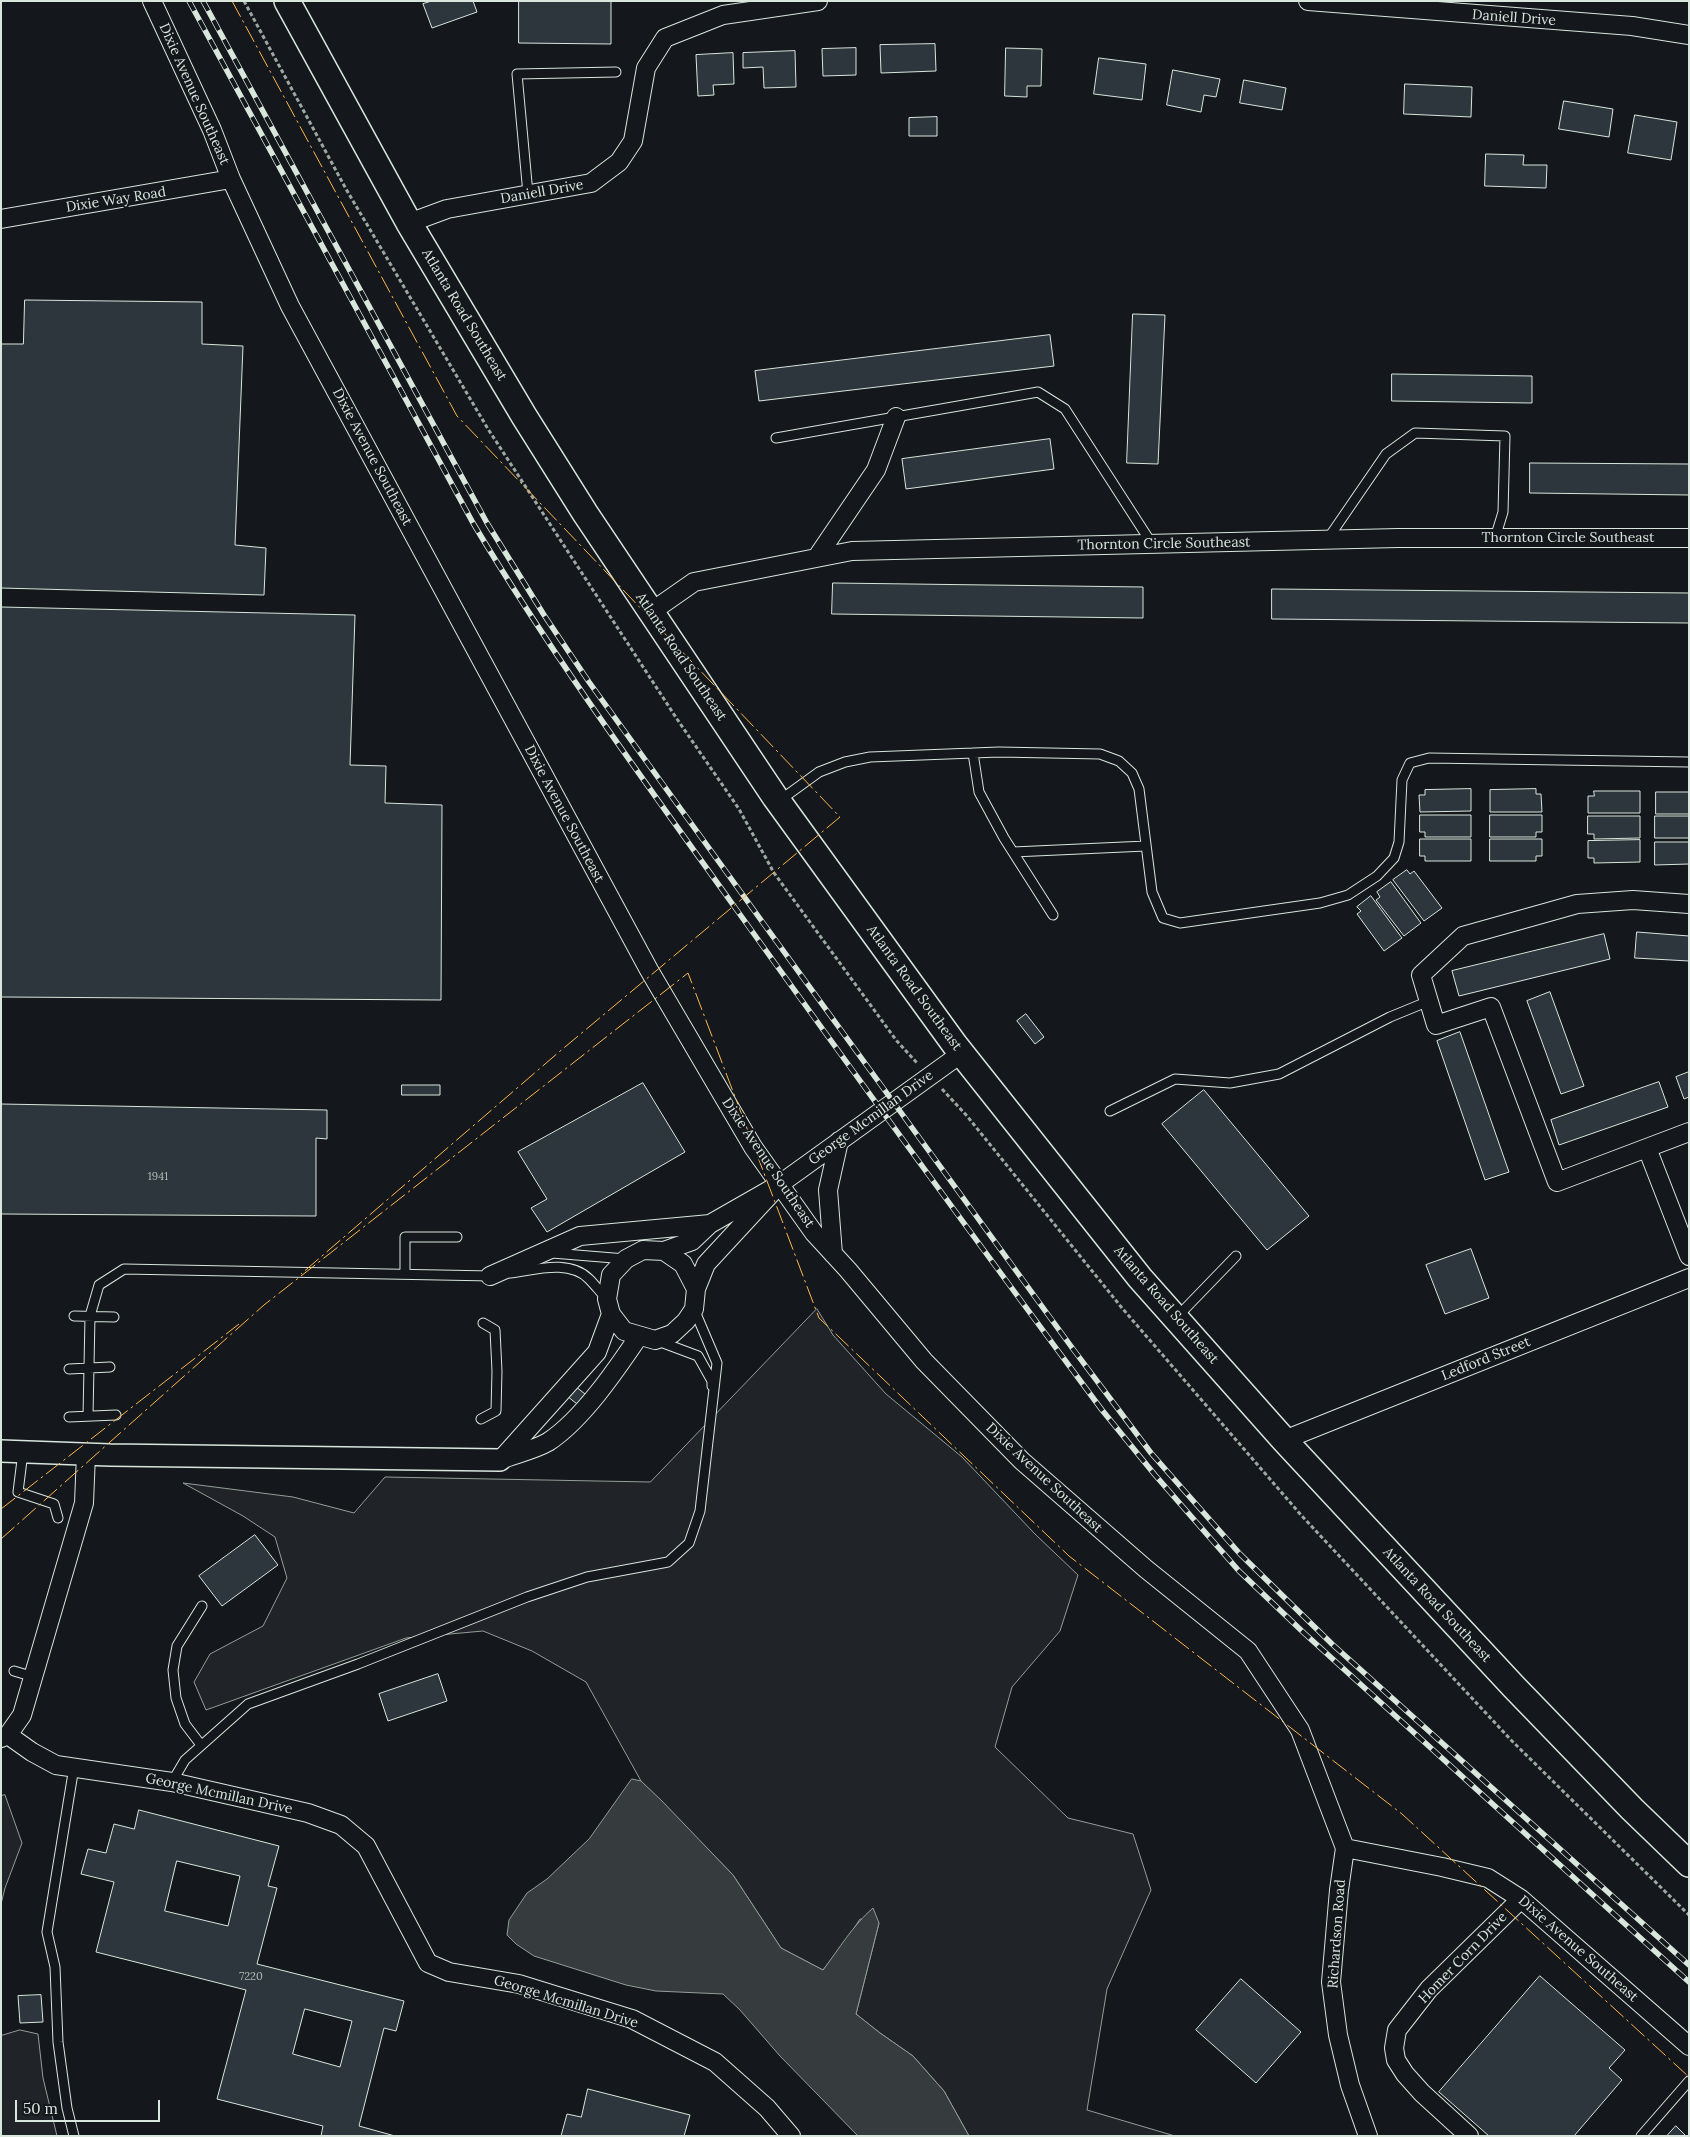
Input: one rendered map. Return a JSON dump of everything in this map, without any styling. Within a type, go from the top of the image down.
[{"type":"main road","name":"Atlanta Road Southeast","points":[[291,3],[409,223],[524,416],[585,513],[779,801],[962,1053],[1140,1278],[1284,1440],[1521,1695],[1632,1810],[1689,1864]]},
{"type":"street","name":"Dixie Avenue Southeast","points":[[152,1],[290,306],[648,970],[754,1147],[814,1233],[924,1361],[1022,1461],[1146,1569],[1248,1651],[1300,1730],[1345,1848],[1488,1878],[1522,1899],[1689,2046]]},
{"type":"street","name":"Daniell Drive","points":[[409,223],[447,208],[591,183],[619,162],[633,141],[646,68],[665,38],[723,15],[818,1]]},
{"type":"street","name":"Daniell Drive","points":[[1308,1],[1632,26],[1689,35]]},
{"type":"street","name":"Dixie Way Road","points":[[1,219],[231,179]]},
{"type":"street","points":[[817,557],[876,470],[896,417]]},
{"type":"street","name":"Thornton Circle Southeast","points":[[651,612],[694,582],[852,550],[1326,540],[1689,538]]},
{"type":"street","points":[[1689,904],[1633,900],[1578,904],[1463,936],[1421,975],[1436,1025],[1491,1007],[1557,1182],[1689,1132]]},
{"type":"street","name":"George Mcmillan Drive","points":[[500,1460],[522,1438],[597,1352],[609,1307],[611,1275],[626,1259],[644,1250],[664,1251],[692,1241],[710,1224],[780,1184],[962,1053]]},
{"type":"street","points":[[833,1254],[828,1190],[839,1141]]},
{"type":"street","points":[[1647,1148],[1689,1256]]},
{"type":"street","name":"George Mcmillan Drive","points":[[694,1309],[696,1288],[706,1264],[780,1184]]},
{"type":"street","name":"George Mcmillan Drive","points":[[490,1276],[580,1236],[710,1224]]},
{"type":"street","points":[[664,1251],[683,1264],[696,1288]]},
{"type":"street","name":"Ledford Street","points":[[1284,1440],[1689,1278]]},
{"type":"street","points":[[609,1307],[624,1331],[647,1338],[672,1334],[686,1321],[694,1309]]},
{"type":"street","points":[[1,1451],[500,1460],[546,1443],[566,1428],[618,1367],[647,1338]]},
{"type":"street","name":"George Mcmillan Drive","points":[[86,1454],[84,1503],[22,1715],[5,1736],[56,1765],[172,1782],[308,1813],[341,1825],[366,1846],[428,1963],[449,1972],[519,1984],[632,2019],[716,2062],[767,2108],[791,2136]]},
{"type":"street","name":"Richardson Road","points":[[1345,1848],[1339,1890],[1331,1982],[1338,2035],[1350,2085],[1368,2136]]},
{"type":"street","name":"Homer Corn Drive","points":[[1469,2136],[1422,2093],[1396,2060],[1394,2048],[1398,2030],[1429,1989],[1522,1899]]},
{"type":"lane","points":[[528,194],[517,74],[616,72]]},
{"type":"lane","points":[[776,438],[1038,392],[1065,409],[1152,544]]},
{"type":"lane","points":[[1326,540],[1386,454],[1415,433],[1505,436],[1503,512],[1495,538]]},
{"type":"lane","points":[[779,801],[819,772],[845,762],[870,757],[973,753],[1100,754],[1119,761],[1132,773],[1138,789],[1152,892],[1164,918],[1180,923],[1227,918],[1320,903],[1348,895],[1377,876],[1394,858],[1399,842],[1402,780],[1410,764],[1428,758],[1689,762]]},
{"type":"lane","points":[[973,753],[980,792],[1013,852],[1053,915]]},
{"type":"lane","points":[[1013,852],[1146,846]]},
{"type":"lane","points":[[1110,1111],[1175,1078],[1230,1083],[1279,1074],[1390,1017],[1429,1001]]},
{"type":"lane","points":[[405,1274],[405,1237],[456,1237]]},
{"type":"lane","points":[[544,1252],[626,1259]]},
{"type":"lane","points":[[1176,1318],[1236,1256]]},
{"type":"lane","points":[[88,1416],[90,1316],[99,1285],[124,1269],[490,1276],[553,1267],[573,1269],[588,1277],[609,1307]]},
{"type":"lane","points":[[172,1782],[185,1760],[248,1704],[358,1664],[527,1596],[588,1577],[668,1562],[689,1543],[700,1511],[717,1363],[694,1309]]},
{"type":"lane","points":[[74,1316],[114,1317]]},
{"type":"lane","points":[[482,1419],[496,1411],[497,1371],[495,1330],[483,1323]]},
{"type":"lane","points":[[647,1338],[698,1356],[712,1381],[700,1511]]},
{"type":"lane","points":[[69,1369],[110,1367]]},
{"type":"lane","points":[[69,1417],[116,1415]]},
{"type":"lane","points":[[23,1452],[18,1492],[54,1504],[58,1518]]},
{"type":"lane","points":[[201,1745],[185,1724],[176,1698],[173,1670],[177,1646],[202,1606]]},
{"type":"lane","points":[[14,1671],[34,1677]]},
{"type":"lane","points":[[74,1767],[47,1932],[55,1966],[58,2042],[67,2108],[74,2136]]},
{"type":"lane","points":[[1641,2136],[1689,2081]]},
{"type":"shaded area","points":[[817,1309],[833,1335],[886,1394],[962,1457],[1035,1534],[1078,1575],[1060,1631],[1012,1687],[995,1747],[1068,1818],[1133,1834],[1151,1890],[1107,1989],[1087,2110],[1175,2136],[969,2136],[944,2091],[913,2056],[856,2014],[879,1923],[860,1919],[823,1970],[781,1948],[733,1875],[641,1781],[586,1682],[532,1651],[483,1631],[406,1638],[206,1710],[194,1682],[210,1654],[263,1626],[287,1578],[275,1537],[243,1516],[183,1483],[293,1497],[354,1513],[385,1477],[650,1482]]},
{"type":"shaded area","points":[[632,1779],[641,1781],[733,1875],[781,1948],[823,1970],[853,1930],[873,1908],[879,1923],[856,2014],[913,2056],[944,2091],[969,2136],[858,2136],[723,1994],[656,1991],[626,1985],[534,1956],[516,1944],[507,1935],[509,1920],[527,1893],[547,1879],[589,1839]]},
{"type":"shaded area","points":[[5,1795],[22,1843],[1,1904],[1,1796]]},
{"type":"shaded area","points":[[20,2030],[38,2034],[43,2078],[57,2136],[1,2136],[1,2036]]},
{"type":"building","points":[[432,1],[473,1],[477,12],[432,28],[423,4]]},
{"type":"building","points":[[519,1],[611,1],[611,44],[519,43]]},
{"type":"building","points":[[935,44],[936,71],[881,73],[880,45]]},
{"type":"building","points":[[856,48],[856,75],[823,76],[822,49]]},
{"type":"building","points":[[1006,48],[1042,49],[1041,86],[1027,86],[1027,97],[1005,96]]},
{"type":"building","points":[[795,51],[796,87],[764,88],[763,67],[743,68],[743,53]]},
{"type":"building","points":[[733,53],[734,84],[713,85],[714,95],[698,96],[696,55]]},
{"type":"building","points":[[1099,58],[1146,64],[1142,100],[1094,94]]},
{"type":"building","points":[[1173,70],[1220,79],[1216,97],[1204,95],[1201,112],[1167,105]]},
{"type":"building","points":[[1244,80],[1286,88],[1282,110],[1240,103]]},
{"type":"building","points":[[1405,84],[1472,87],[1471,117],[1404,114]]},
{"type":"building","points":[[1564,101],[1613,109],[1609,137],[1559,129]]},
{"type":"building","points":[[1635,115],[1677,122],[1671,160],[1628,153]]},
{"type":"building","points":[[937,117],[937,136],[909,136],[909,118]]},
{"type":"building","points":[[1486,154],[1524,155],[1523,165],[1547,165],[1546,188],[1485,186]]},
{"type":"building","points":[[25,300],[202,302],[202,344],[243,346],[235,545],[266,548],[264,595],[1,588],[1,344],[23,344]]},
{"type":"building","points":[[1133,314],[1165,315],[1158,464],[1127,463]]},
{"type":"building","points":[[1050,335],[1054,366],[759,401],[755,371]]},
{"type":"building","points":[[1392,374],[1532,376],[1532,403],[1392,401]]},
{"type":"building","points":[[1050,439],[1054,469],[906,489],[902,459]]},
{"type":"building","points":[[1530,463],[1689,464],[1689,495],[1530,493]]},
{"type":"building","points":[[833,583],[1143,587],[1143,618],[832,614]]},
{"type":"building","points":[[1272,589],[1689,593],[1689,623],[1272,619]]},
{"type":"building","points":[[1,607],[355,615],[350,765],[386,766],[385,803],[442,805],[441,1000],[1,997]]},
{"type":"building","points":[[1471,789],[1471,811],[1420,812],[1419,795],[1425,795],[1425,790]]},
{"type":"building","points":[[1536,789],[1536,794],[1541,794],[1542,812],[1490,812],[1490,790]]},
{"type":"building","points":[[1594,791],[1640,791],[1640,813],[1588,813],[1588,796],[1594,796]]},
{"type":"building","points":[[1656,792],[1689,792],[1689,814],[1656,814]]},
{"type":"building","points":[[1420,815],[1471,815],[1471,837],[1425,837],[1425,832],[1420,832]]},
{"type":"building","points":[[1490,815],[1542,815],[1542,832],[1536,832],[1536,837],[1490,837]]},
{"type":"building","points":[[1588,816],[1640,816],[1640,838],[1594,839],[1594,834],[1588,834]]},
{"type":"building","points":[[1655,816],[1689,816],[1689,838],[1655,838]]},
{"type":"building","points":[[1420,839],[1471,839],[1471,861],[1425,861],[1425,856],[1420,856]]},
{"type":"building","points":[[1490,839],[1542,839],[1542,856],[1536,856],[1536,861],[1490,861]]},
{"type":"building","points":[[1640,840],[1640,862],[1594,863],[1594,858],[1588,858],[1588,841]]},
{"type":"building","points":[[1655,842],[1689,842],[1689,864],[1655,865]]},
{"type":"building","points":[[1407,870],[1410,874],[1414,871],[1442,908],[1424,921],[1393,880]]},
{"type":"building","points":[[1391,882],[1421,923],[1404,936],[1376,900],[1380,897],[1377,892]]},
{"type":"building","points":[[1371,896],[1402,938],[1384,951],[1357,914],[1361,911],[1357,907]]},
{"type":"building","points":[[1637,932],[1689,936],[1689,961],[1635,958]]},
{"type":"building","points":[[1604,934],[1610,959],[1459,996],[1452,971]]},
{"type":"building","points":[[1550,992],[1584,1086],[1561,1094],[1527,1001]]},
{"type":"building","points":[[1026,1014],[1044,1037],[1035,1044],[1017,1021]]},
{"type":"building","points":[[1460,1032],[1509,1172],[1485,1180],[1437,1041]]},
{"type":"building","points":[[1689,1072],[1689,1097],[1684,1099],[1676,1077]]},
{"type":"building","points":[[1659,1082],[1668,1107],[1559,1145],[1551,1120]]},
{"type":"building","points":[[643,1083],[685,1152],[547,1232],[531,1208],[547,1199],[518,1152]]},
{"type":"building","points":[[402,1085],[440,1085],[440,1095],[402,1095]]},
{"type":"building","points":[[1204,1090],[1309,1216],[1267,1250],[1162,1124]]},
{"type":"building","points":[[1,1104],[327,1110],[327,1139],[316,1138],[316,1216],[1,1214]]},
{"type":"building","points":[[1471,1249],[1489,1298],[1445,1314],[1426,1265]]},
{"type":"building","points":[[575,1386],[585,1394],[577,1404],[567,1396]]},
{"type":"building","points":[[255,1535],[278,1565],[222,1606],[199,1576]]},
{"type":"building","points":[[438,1674],[447,1701],[388,1721],[379,1694]]},
{"type":"building","points":[[139,1810],[279,1846],[268,1886],[277,1888],[257,1964],[404,2001],[396,2031],[384,2028],[359,2126],[395,2136],[321,2136],[323,2126],[217,2099],[246,1990],[96,1952],[114,1882],[81,1874],[88,1849],[106,1853],[114,1824],[134,1829]],"holes":[[[177,1861],[240,1876],[228,1926],[165,1911]],[[305,2009],[352,2021],[340,2067],[293,2054]]]},
{"type":"building","points":[[1540,1976],[1625,2050],[1609,2068],[1622,2080],[1574,2136],[1489,2136],[1439,2092]]},
{"type":"building","points":[[1241,1979],[1301,2032],[1256,2083],[1196,2030]]},
{"type":"building","points":[[41,1995],[43,2022],[20,2023],[18,1996]]},
{"type":"building","points":[[588,2089],[690,2115],[684,2136],[561,2136],[567,2114],[581,2117]]},
{"type":"building","points":[[1676,2126],[1686,2136],[1667,2136]]},
{"type":"railway","points":[[189,1],[473,523],[534,620],[631,762],[777,966],[1102,1410],[1155,1475],[1239,1571],[1304,1633],[1689,1982]]},
{"type":"railway","points":[[203,1],[487,523],[544,615],[589,682],[766,927],[1073,1349],[1151,1453],[1240,1554],[1332,1644],[1689,1965]]},
{"type":"power","points":[[232,1],[457,416],[840,817],[559,1052],[301,1274]]},
{"type":"power","points":[[1,1539],[264,1305],[688,973],[819,1318],[1069,1556],[1402,1814],[1689,2077]]},
{"type":"power","points":[[1,1509],[239,1324]]}]
